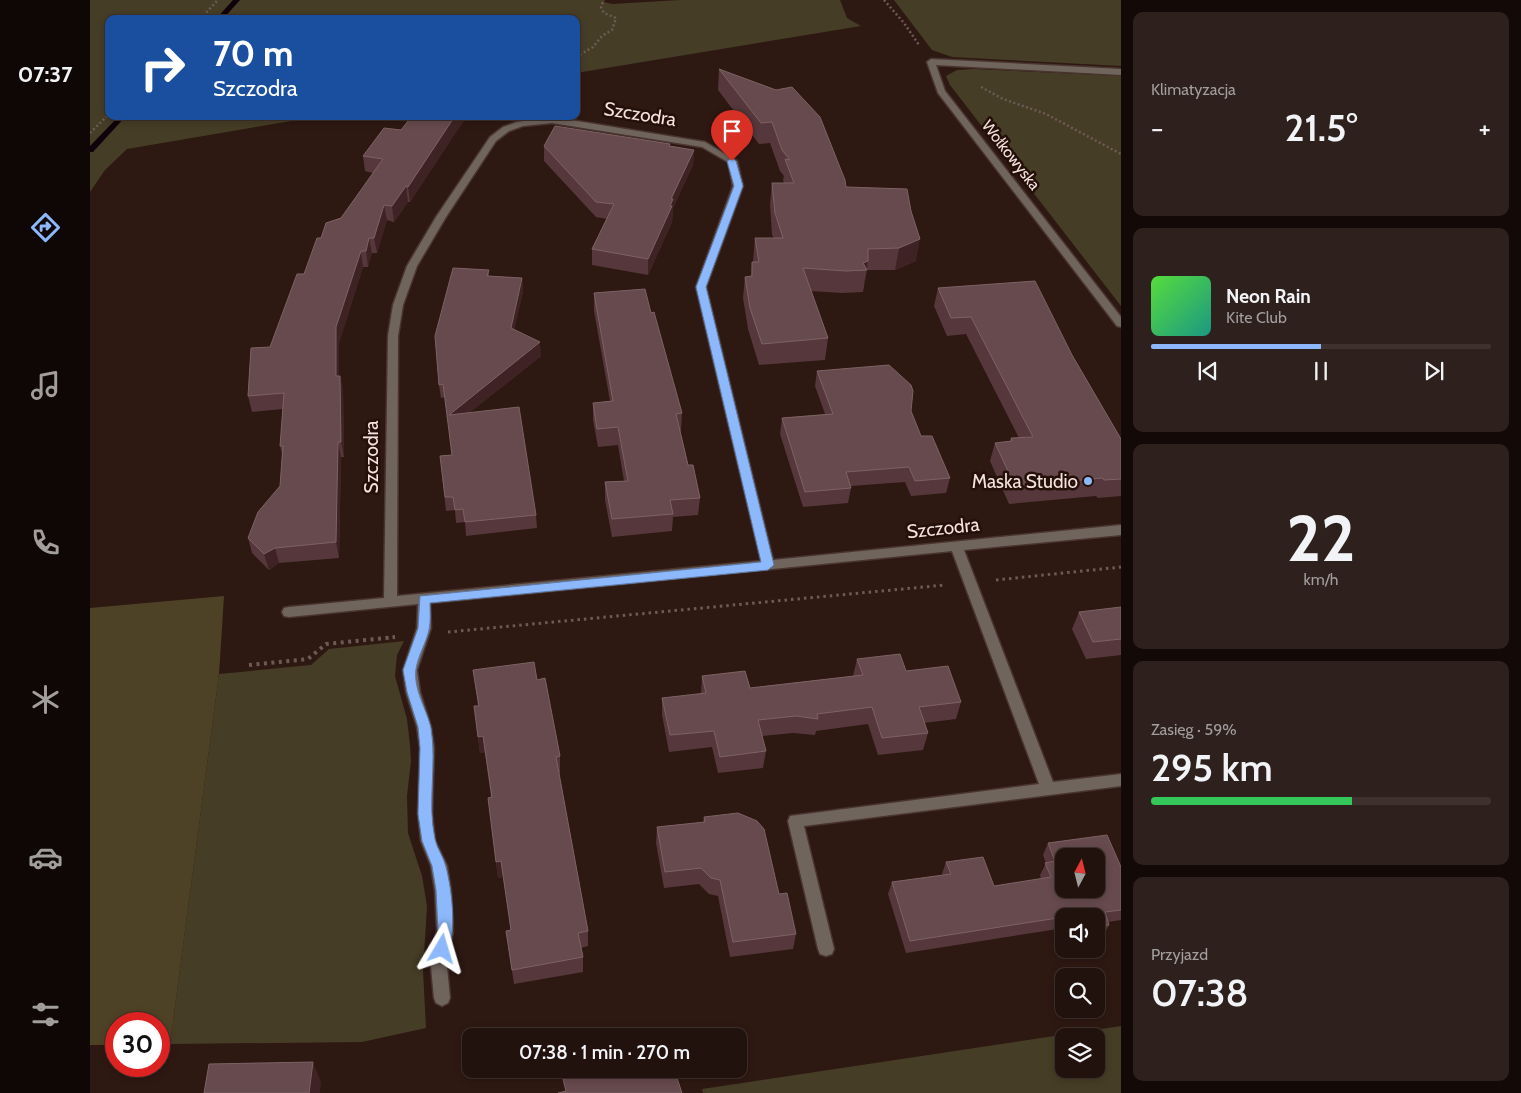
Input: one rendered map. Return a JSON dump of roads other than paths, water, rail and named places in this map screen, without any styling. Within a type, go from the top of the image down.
[{"type":"street","name":"Wołkowyska","points":[[1121,72],[931,62],[941,91],[1121,324]]},
{"type":"street","name":"Szczodra","points":[[390,603],[393,336],[398,305],[404,285],[412,266],[441,217],[493,139],[501,131],[523,122],[538,120],[552,120],[705,145],[732,161],[738,186],[701,287],[768,565]]},
{"type":"street","name":"Szczodra","points":[[289,612],[1121,530]]},
{"type":"street","points":[[957,547],[1048,789]]},
{"type":"street","points":[[424,599],[425,612],[422,634],[410,670],[413,692],[424,727],[427,748],[425,814],[428,841],[439,866],[443,890],[446,931],[439,967],[442,998]]},
{"type":"street","points":[[826,948],[795,821],[1121,780]]},
{"type":"waterway","points":[[223,15],[237,0]]},
{"type":"waterway","points":[[90,150],[119,120]]},
{"type":"place","name":"Maska Studio","points":[[1088,481]]}]
